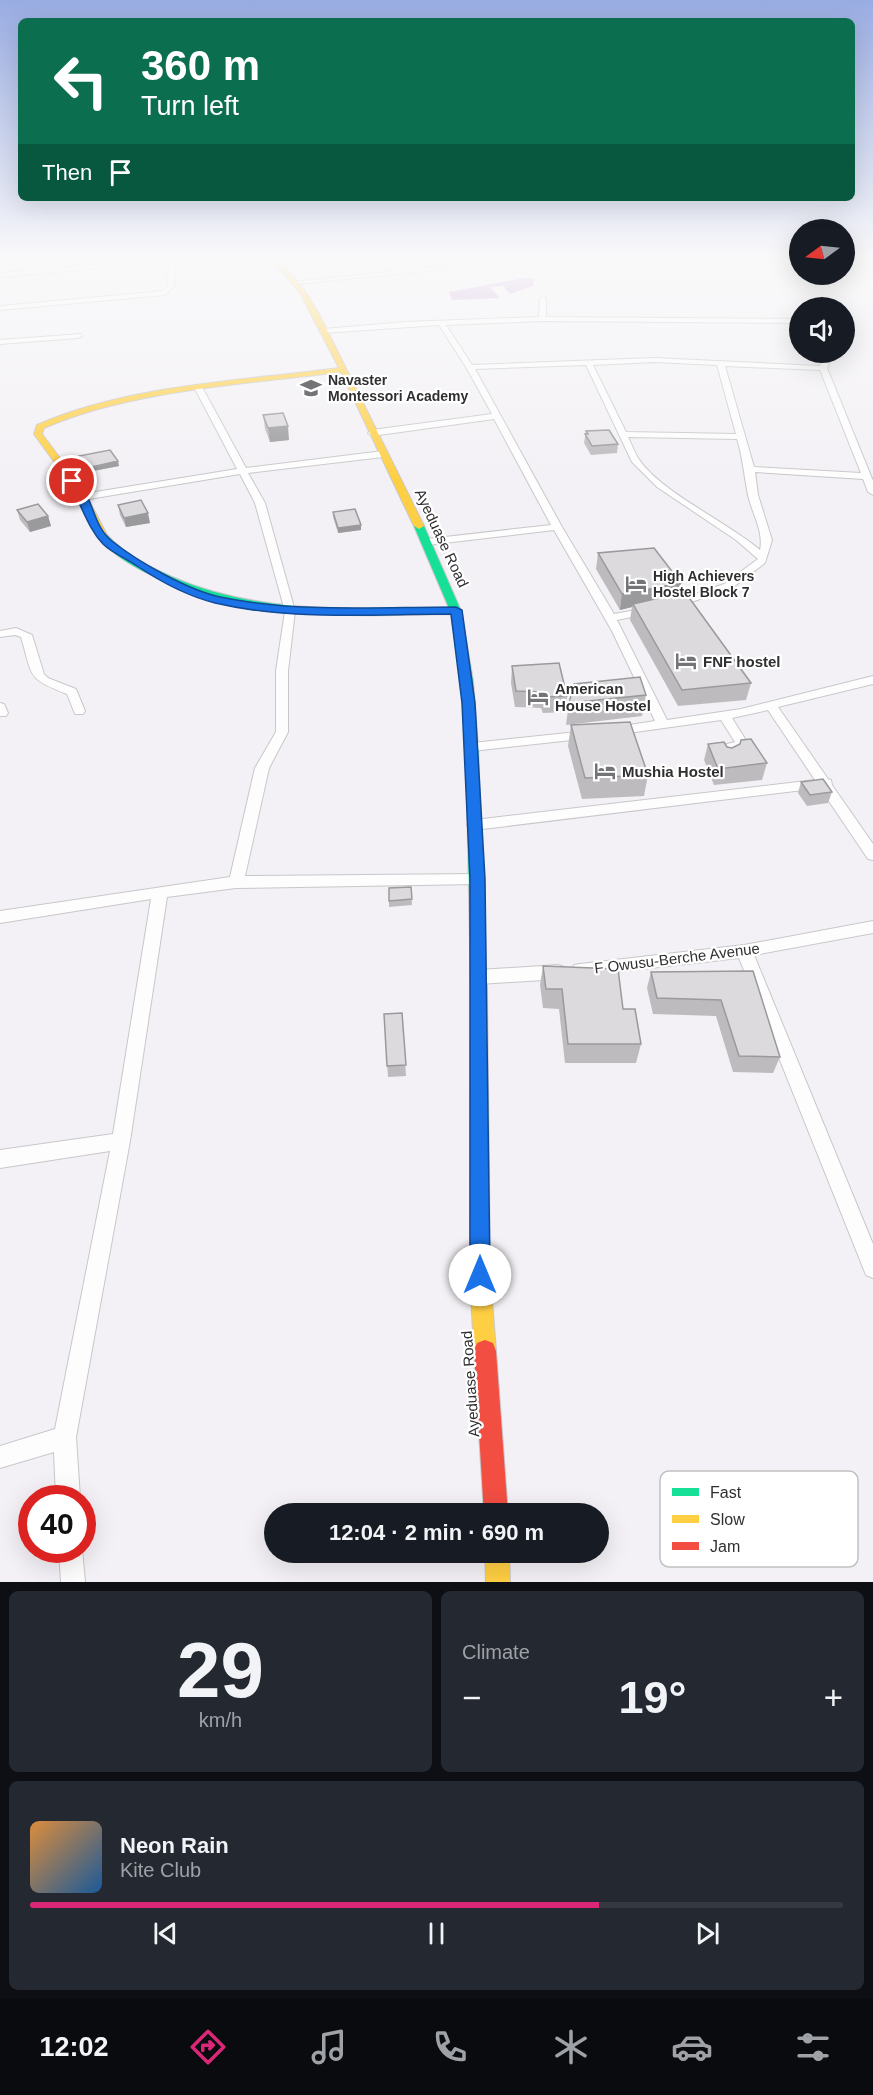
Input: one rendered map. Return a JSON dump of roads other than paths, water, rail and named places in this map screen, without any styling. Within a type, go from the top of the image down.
[{"type":"street","points":[[323,331],[340,330]]},
{"type":"street","points":[[445,330],[470,367],[557,527],[610,618],[663,724]]},
{"type":"street","name":"Ayeduase Road","points":[[323,331],[443,574],[456,610],[467,681],[477,879],[480,1275],[495,1503]]},
{"type":"street","points":[[0,342],[78,336]]},
{"type":"street","points":[[470,367],[654,360],[823,368]]},
{"type":"street","points":[[588,362],[635,460],[654,480],[740,538],[764,558]]},
{"type":"street","points":[[668,607],[728,586],[764,558],[767,540],[753,495],[750,469],[720,362]]},
{"type":"street","points":[[825,363],[823,368],[873,492]]},
{"type":"street","points":[[342,370],[198,387],[127,399],[61,416],[40,427],[38,434],[83,497],[91,520],[107,542],[158,575],[183,588],[217,600],[290,611],[456,610]]},
{"type":"street","points":[[198,387],[260,503],[290,611],[282,671],[282,732],[262,768],[236,882]]},
{"type":"street","points":[[372,433],[498,417]]},
{"type":"street","points":[[622,434],[741,437]]},
{"type":"street","points":[[83,497],[243,471],[383,454]]},
{"type":"street","points":[[750,469],[866,476]]},
{"type":"street","points":[[427,542],[557,527]]},
{"type":"street","points":[[610,618],[656,609]]},
{"type":"street","points":[[0,634],[16,631],[26,634],[38,675],[44,681],[72,692],[80,711]]},
{"type":"street","points":[[472,747],[542,741],[724,715],[771,706],[873,680]]},
{"type":"street","points":[[771,706],[826,783],[873,855]]},
{"type":"street","points":[[724,715],[743,746],[724,749],[728,758]]},
{"type":"street","points":[[474,825],[826,783]]},
{"type":"street","points":[[0,917],[236,882],[477,879]]},
{"type":"street","points":[[67,1485],[65,1437],[122,1141],[160,892]]},
{"type":"street","name":"F Owusu-Berche Avenue","points":[[479,977],[574,970],[744,951],[873,927]]},
{"type":"street","points":[[744,951],[873,1268]]},
{"type":"street","points":[[0,1159],[122,1141]]},
{"type":"street","points":[[0,1457],[65,1437]]},
{"type":"street","points":[[72,1563],[73,1582]]},
{"type":"street","points":[[497,1563],[498,1582]]},
{"type":"place","name":"Navaster Montessori Academy","points":[[311,388]]},
{"type":"place","name":"High Achievers Hostel Block 7","points":[[636,584]]},
{"type":"place","name":"FNF hostel","points":[[686,661]]},
{"type":"place","name":"American House Hostel","points":[[538,697]]},
{"type":"place","name":"Mushia Hostel","points":[[605,771]]}]
